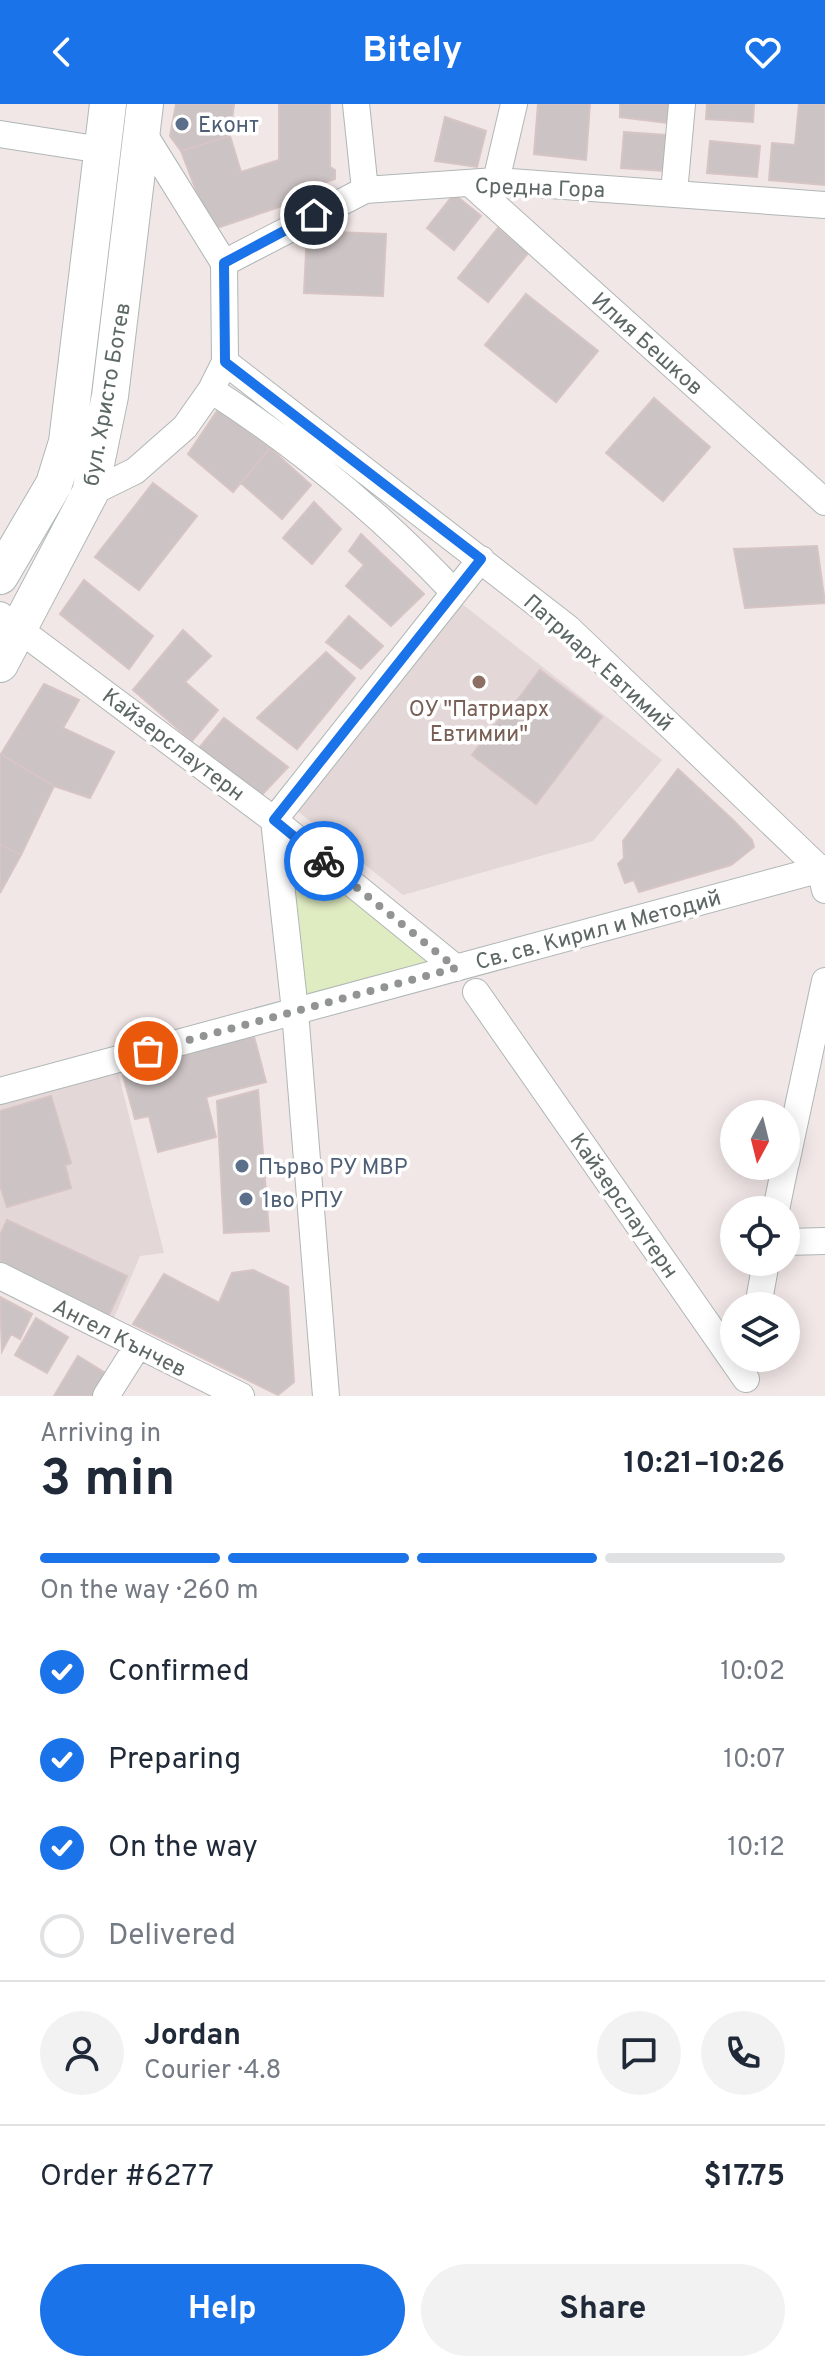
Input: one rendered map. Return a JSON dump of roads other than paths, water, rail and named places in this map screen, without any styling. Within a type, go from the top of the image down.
[{"type":"main road","name":"бул. Христо Ботев","points":[[0,576],[54,484],[67,442],[108,104]]},
{"type":"main road","name":"бул. Христо Ботев","points":[[0,664],[10,621],[90,493],[110,396],[144,118]]},
{"type":"street","points":[[356,104],[365,190]]},
{"type":"street","points":[[484,182],[514,104]]},
{"type":"street","points":[[674,193],[682,104]]},
{"type":"street","points":[[90,493],[135,471],[185,427],[211,390],[225,362],[224,263],[144,118]]},
{"type":"street","points":[[0,134],[102,150]]},
{"type":"street","name":"Средна Гора","points":[[224,263],[365,190],[484,182],[825,205]]},
{"type":"street","name":"Илия Бешков","points":[[484,182],[825,502]]},
{"type":"street","name":"Патриарх Евтимий","points":[[225,362],[568,628],[823,876]]},
{"type":"street","points":[[211,390],[334,480],[401,536],[453,591]]},
{"type":"street","points":[[326,1396],[295,1011],[274,820],[481,559]]},
{"type":"street","name":"Кайзерслаутерн","points":[[10,621],[274,820],[456,968]]},
{"type":"street","name":"Св. св. Кирил и Методий","points":[[0,1091],[456,968],[823,876]]},
{"type":"street","points":[[800,1100],[825,981]]},
{"type":"street","name":"Кайзерслаутерн","points":[[476,992],[746,1378]]},
{"type":"street","points":[[800,1242],[825,1241]]},
{"type":"street","name":"Ангел Кънчев","points":[[0,1276],[137,1347],[241,1396]]},
{"type":"street","points":[[106,1396],[137,1347]]},
{"type":"place","name":"Еконт","points":[[182,124]]},
{"type":"place","name":"ОУ \"Патриарх Евтимии\"","points":[[479,682]]},
{"type":"place","name":"Първо РУ МВР","points":[[242,1166]]},
{"type":"place","name":"1во РПУ","points":[[246,1199]]}]
